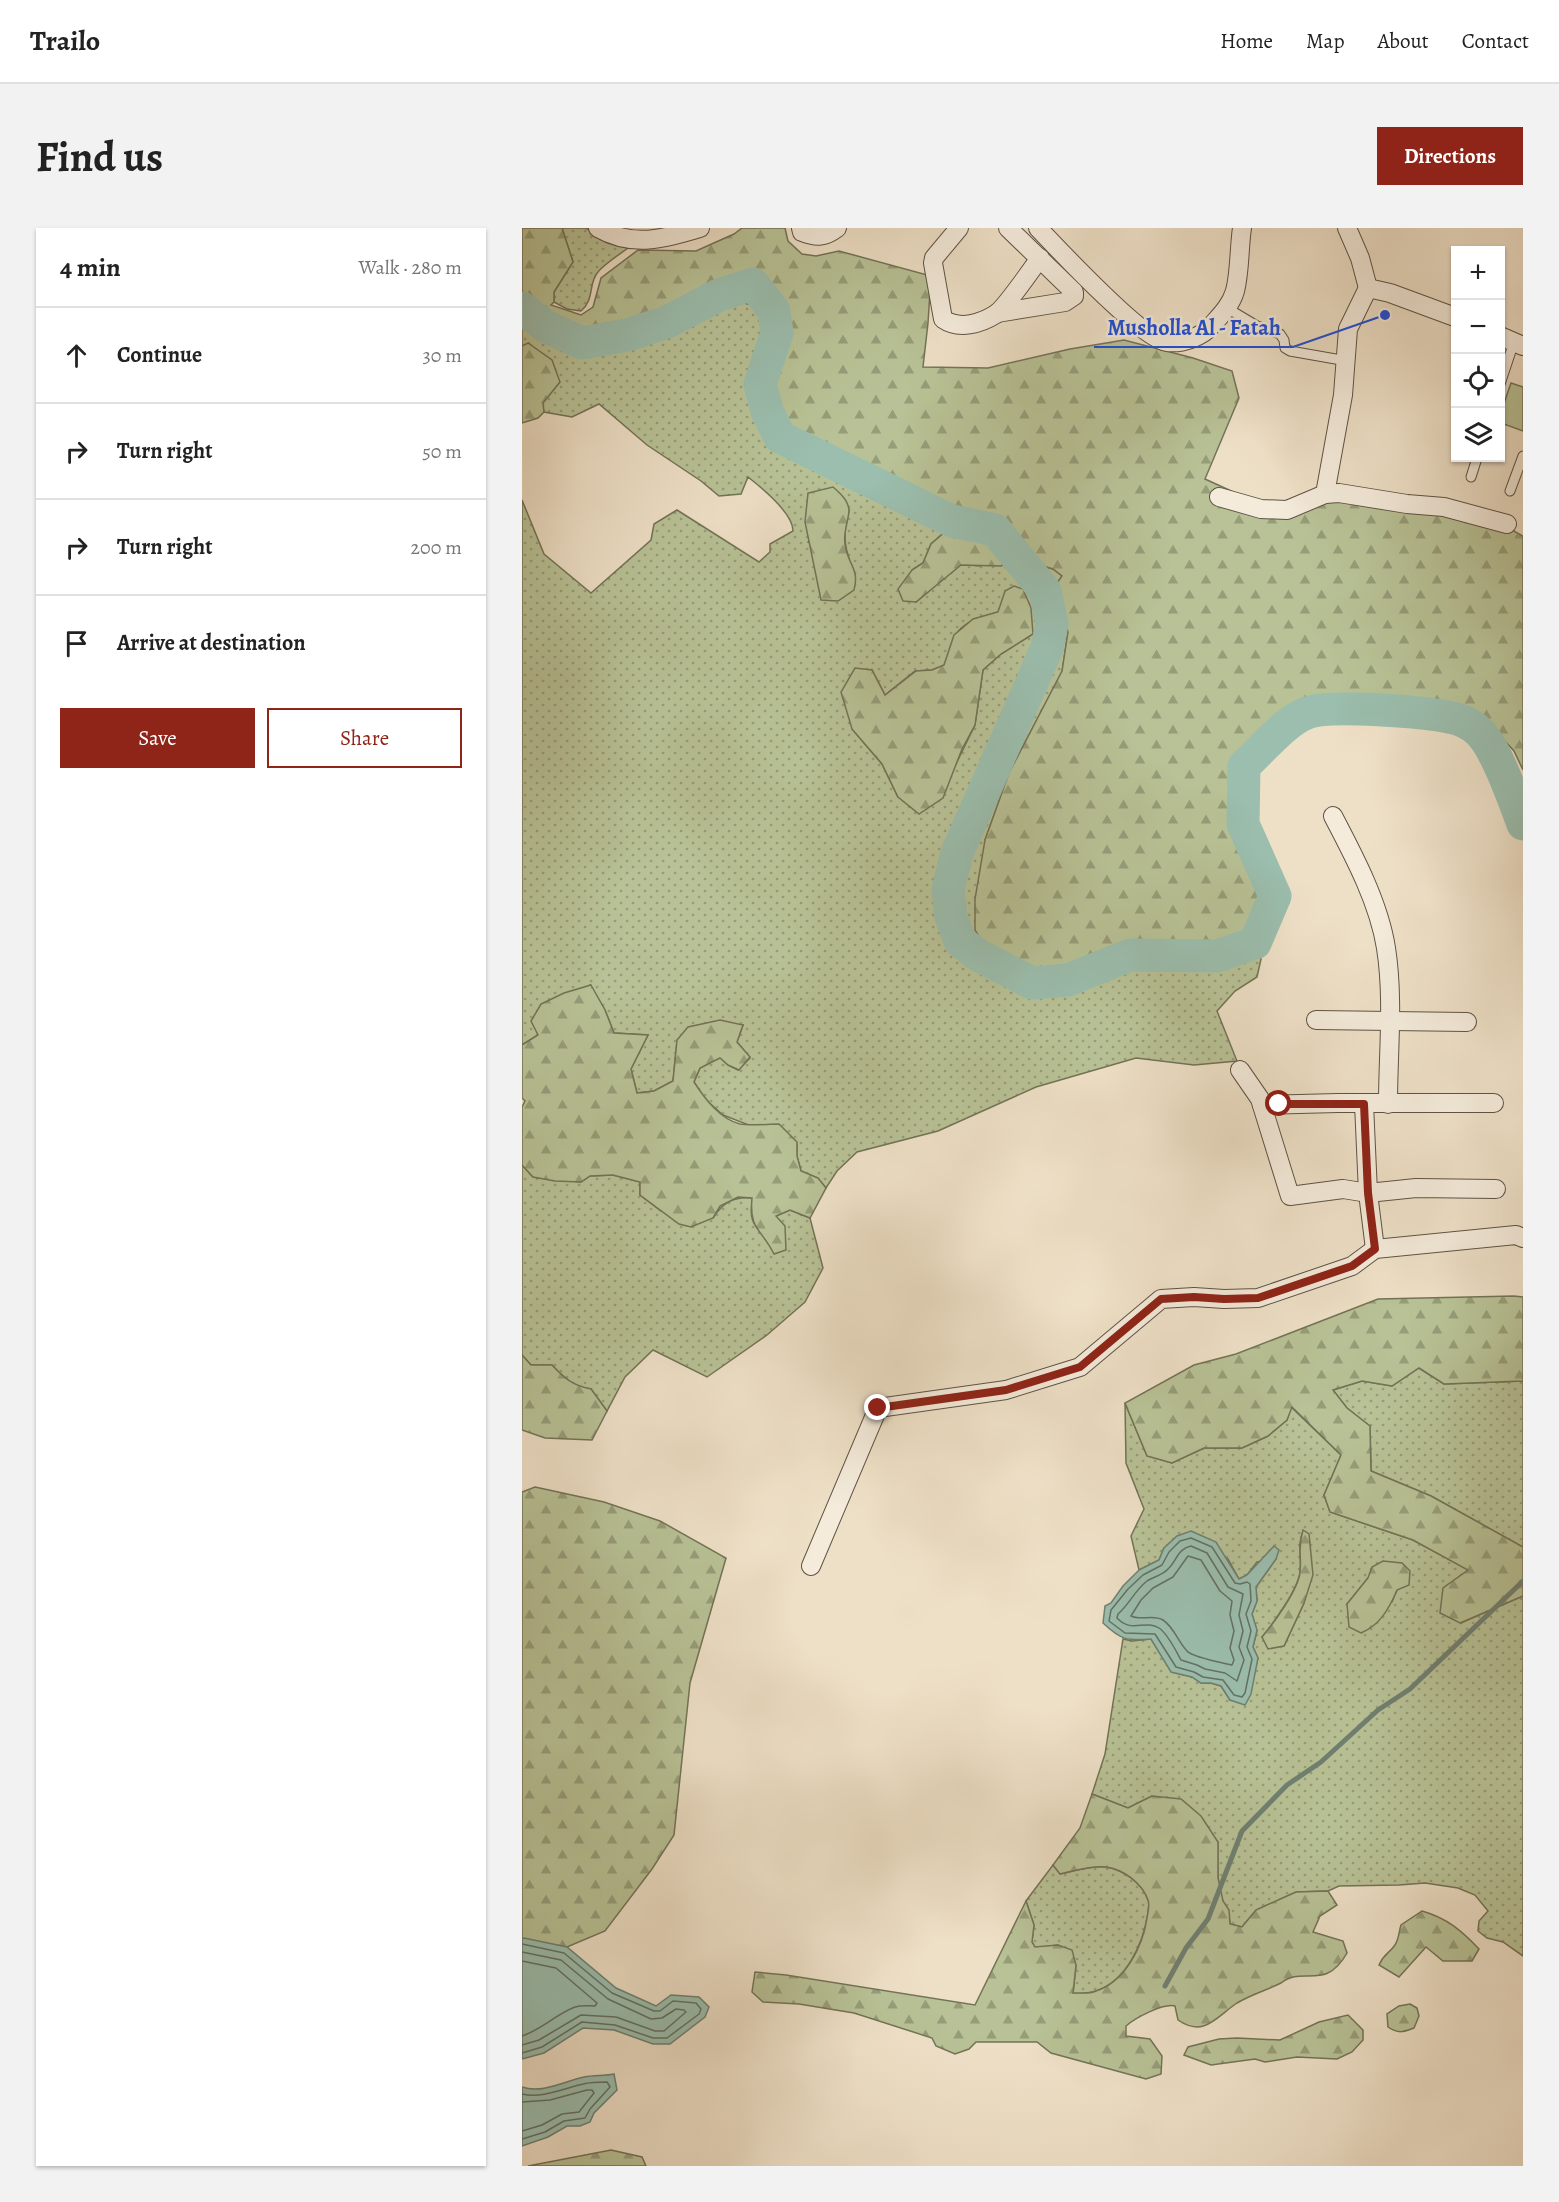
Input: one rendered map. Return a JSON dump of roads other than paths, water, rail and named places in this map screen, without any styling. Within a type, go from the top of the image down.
[{"type":"street","points":[[598,228],[638,241],[669,238],[700,228]]},
{"type":"street","points":[[801,228],[802,232],[814,237],[828,235],[837,228]]},
{"type":"street","points":[[960,228],[934,258],[943,319],[967,326],[997,313],[1065,302],[1071,299],[1074,292],[1008,228]]},
{"type":"street","points":[[1038,228],[1088,280],[1151,336],[1166,343],[1194,338],[1209,329],[1227,308],[1235,291],[1242,228]]},
{"type":"street","points":[[1325,494],[1343,395],[1348,329],[1368,288],[1360,258],[1347,228]]},
{"type":"street","points":[[997,313],[1040,258]]},
{"type":"street","points":[[1368,288],[1390,293],[1451,316]]},
{"type":"street","points":[[1219,497],[1261,509],[1287,510],[1325,494],[1339,493],[1407,504],[1444,507],[1507,524]]},
{"type":"street","points":[[1333,816],[1358,862],[1386,946],[1389,979],[1388,1104]]},
{"type":"street","points":[[1316,1020],[1467,1022]]},
{"type":"street","points":[[1240,1070],[1260,1099],[1290,1196],[1343,1189],[1368,1193],[1416,1188],[1496,1189]]},
{"type":"street","points":[[1262,1105],[1494,1103]]},
{"type":"street","points":[[1364,1104],[1368,1193],[1375,1249]]},
{"type":"street","points":[[811,1566],[878,1408],[1006,1390],[1080,1367],[1161,1299],[1258,1298],[1352,1266],[1375,1249],[1516,1235],[1523,1238]]},
{"type":"lane","points":[[1227,308],[1257,327],[1281,334],[1285,348],[1290,351],[1347,361]]},
{"type":"lane","points":[[1505,366],[1512,341]]},
{"type":"lane","points":[[1510,491],[1523,456]]},
{"type":"lane","points":[[1471,477],[1477,462]]},
{"type":"water","points":[[1191,1531],[1216,1542],[1239,1579],[1247,1575],[1274,1546],[1279,1550],[1276,1559],[1256,1587],[1257,1601],[1252,1614],[1257,1630],[1253,1647],[1258,1658],[1251,1694],[1245,1705],[1230,1700],[1221,1686],[1201,1683],[1192,1677],[1171,1672],[1151,1639],[1125,1638],[1103,1623],[1105,1606],[1111,1603],[1123,1586],[1139,1570],[1159,1560],[1164,1548],[1177,1536]]},
{"type":"water","points":[[522,1939],[567,1947],[616,1988],[656,2006],[671,1995],[699,1997],[709,2007],[705,2017],[670,2044],[653,2044],[614,2030],[583,2028],[544,2053],[522,2059]]},
{"type":"water","points":[[614,2074],[617,2090],[594,2113],[590,2122],[580,2126],[567,2126],[548,2137],[522,2146],[522,2087],[545,2088],[584,2077]]},
{"type":"waterway","points":[[522,308],[545,326],[582,343],[627,335],[667,322],[719,295],[753,284],[774,311],[777,333],[760,384],[767,411],[780,437],[952,521],[995,530],[1045,591],[1052,624],[1047,648],[957,853],[948,889],[951,917],[960,941],[978,955],[1032,983],[1068,980],[1130,955],[1217,956],[1255,943],[1275,896],[1243,824],[1244,766],[1290,722],[1307,713],[1335,709],[1401,711],[1466,722],[1484,737],[1491,748],[1504,774],[1523,824]]},
{"type":"waterway","points":[[1165,1986],[1186,1948],[1208,1919],[1242,1831],[1287,1785],[1321,1762],[1378,1710],[1410,1689],[1523,1581]]},
{"type":"place","name":"Musholla Al - Fatah","points":[[1385,315]]}]
